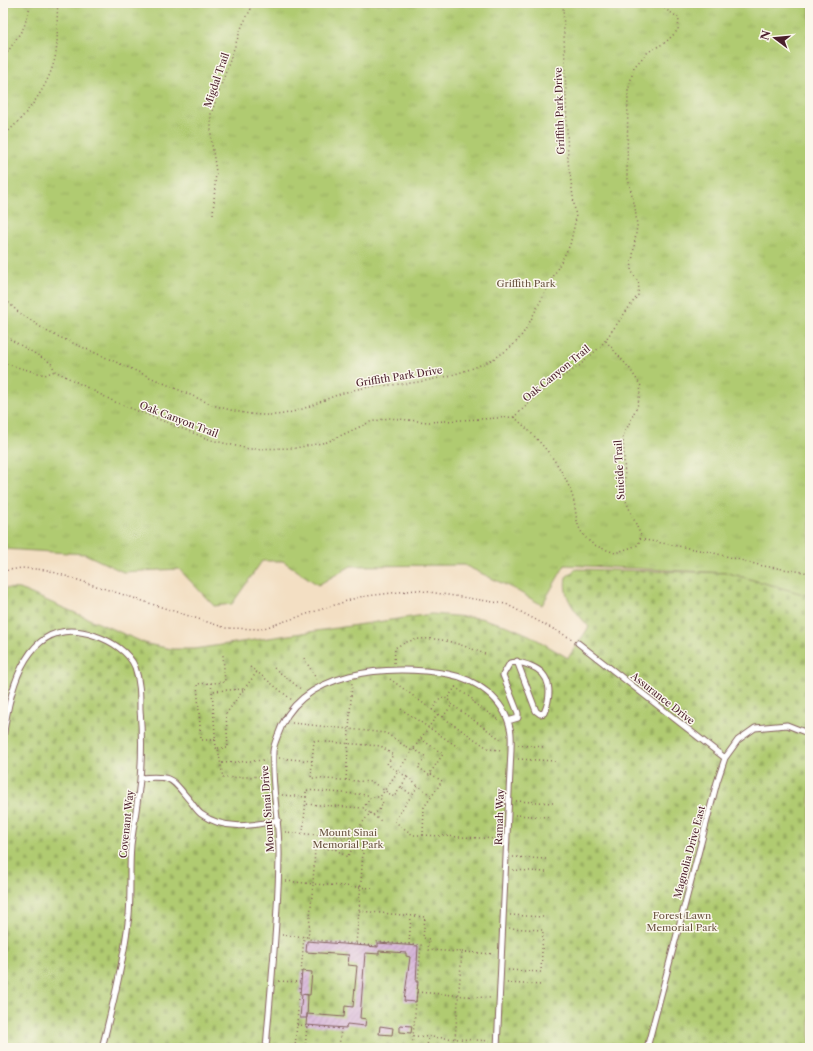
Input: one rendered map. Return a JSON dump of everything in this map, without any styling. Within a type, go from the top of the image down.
[{"type":"lane","name":"Covenant Way","points":[[3,740],[5,720],[12,690],[25,660],[39,642],[60,632],[81,630],[111,643],[121,650],[134,666],[139,683],[141,713],[140,778],[131,847],[129,913],[124,950],[102,1048]]},
{"type":"lane","name":"Assurance Drive","points":[[578,643],[725,758]]},
{"type":"lane","points":[[508,721],[518,718],[518,713],[503,675],[510,663],[517,661],[537,668],[543,672],[549,681],[548,703],[544,713],[540,714],[536,711],[517,661]]},
{"type":"lane","name":"Mount Sinai Drive","points":[[266,1048],[280,832],[272,776],[273,751],[282,722],[297,704],[308,694],[333,680],[394,671]]},
{"type":"lane","name":"Ramah Way","points":[[394,671],[442,673],[462,676],[488,691],[504,711],[508,721],[510,729],[511,759],[497,1048]]},
{"type":"lane","name":"Magnolia Drive East","points":[[647,1048],[717,782],[725,758],[738,740],[755,728],[787,725],[810,734]]},
{"type":"lane","points":[[140,778],[157,777],[176,782],[201,814],[219,823],[236,826],[278,820]]},
{"type":"path","points":[[3,59],[24,27],[31,3]]},
{"type":"path","points":[[3,136],[15,126],[31,106],[47,80],[55,58],[58,3]]},
{"type":"path","name":"Migdal Trail","points":[[213,214],[216,172],[211,138],[211,114],[242,26],[254,3]]},
{"type":"path","name":"Griffith Park Drive","points":[[3,296],[30,321],[60,339],[213,405],[238,413],[274,415],[297,412],[331,397],[368,387],[433,380],[458,373],[493,359],[504,352],[523,335],[570,245],[574,231],[576,218],[568,161],[563,3]]},
{"type":"path","name":"Oak Canyon Trail","points":[[3,335],[51,363],[55,371],[115,402],[211,440],[249,449],[295,448],[327,442],[370,422],[389,418],[428,422],[514,417],[548,386],[578,366],[605,340],[638,295],[639,284],[631,270],[637,226],[635,207],[627,175],[628,91],[634,67],[648,52],[666,42],[678,30],[679,18],[656,3]]},
{"type":"path","name":"Suicide Trail","points":[[605,340],[630,369],[641,386],[638,404],[623,437],[626,501],[641,536],[640,539]]},
{"type":"path","points":[[3,363],[45,375],[55,371]]},
{"type":"path","points":[[514,417],[545,446],[561,473],[573,498],[576,523],[591,543],[615,553],[638,545],[640,539],[710,552],[763,566],[810,573]]},
{"type":"path","points":[[3,571],[22,568],[47,570],[226,628],[261,628],[359,597],[416,590],[506,604],[578,643]]},
{"type":"path","points":[[394,671],[395,648],[405,641],[435,639],[455,642],[485,654]]},
{"type":"path","points":[[215,740],[201,740],[197,684],[226,682],[223,655]]},
{"type":"path","points":[[304,658],[321,687]]},
{"type":"path","points":[[250,667],[297,704]]},
{"type":"path","points":[[274,668],[308,694]]},
{"type":"path","points":[[218,748],[228,748],[226,714],[257,672]]},
{"type":"path","points":[[381,672],[432,710],[489,749],[544,747]]},
{"type":"path","points":[[346,780],[352,676]]},
{"type":"path","points":[[448,699],[462,676]]},
{"type":"path","points":[[211,683],[215,740],[216,748],[218,748],[219,763],[222,763],[222,778],[272,776]]},
{"type":"path","points":[[455,687],[474,700],[472,702],[501,721],[508,721]]},
{"type":"path","points":[[212,691],[244,689]]},
{"type":"path","points":[[432,710],[438,701],[443,697],[448,699],[451,704],[511,748]]},
{"type":"path","points":[[443,717],[451,704]]},
{"type":"path","points":[[401,709],[458,747]]},
{"type":"path","points":[[380,797],[438,714]]},
{"type":"path","points":[[282,722],[386,733],[413,750],[426,756],[418,767],[429,775],[430,773],[442,781],[424,807],[423,835]]},
{"type":"path","points":[[421,739],[443,754],[430,773]]},
{"type":"path","points":[[407,777],[394,797],[372,782],[311,778],[314,741],[381,746],[393,754],[387,764],[407,777],[432,796]]},
{"type":"path","points":[[222,763],[273,759],[312,761]]},
{"type":"path","points":[[511,759],[556,761]]},
{"type":"path","points":[[418,786],[394,821],[413,835],[507,839]]},
{"type":"path","points":[[401,787],[412,795]]},
{"type":"path","points":[[303,834],[306,790],[368,795]]},
{"type":"path","points":[[274,795],[306,797]]},
{"type":"path","points":[[363,808],[371,797],[380,797]]},
{"type":"path","points":[[373,815],[379,810],[383,803],[380,797]]},
{"type":"path","points":[[509,800],[554,803]]},
{"type":"path","points":[[305,804],[363,808],[381,821]]},
{"type":"path","points":[[352,838],[370,813]]},
{"type":"path","points":[[508,814],[549,817]]},
{"type":"path","points":[[350,826],[369,838]]},
{"type":"path","points":[[280,832],[352,838]]},
{"type":"path","points":[[335,849],[344,837]]},
{"type":"path","points":[[352,838],[355,845],[363,851],[356,944]]},
{"type":"path","points":[[308,937],[315,848],[335,849],[347,857],[355,845]]},
{"type":"path","points":[[507,857],[547,859]]},
{"type":"path","points":[[506,870],[547,872]]},
{"type":"path","points":[[278,880],[372,888]]},
{"type":"path","points":[[359,911],[425,917],[423,938],[429,939],[428,950],[502,955]]},
{"type":"path","points":[[504,915],[544,917]]},
{"type":"path","points":[[409,944],[411,916]]},
{"type":"path","points":[[501,969],[541,972],[543,930],[504,928]]},
{"type":"path","points":[[274,934],[304,936],[308,937],[308,939],[376,946],[377,942],[420,945],[418,992],[412,1048]]},
{"type":"path","points":[[295,1048],[304,936]]},
{"type":"path","points":[[455,1039],[462,952]]},
{"type":"path","points":[[271,980],[300,982]]},
{"type":"path","points":[[501,983],[542,985]]},
{"type":"path","points":[[418,992],[500,999]]},
{"type":"path","points":[[297,1025],[341,1029],[339,1048]]},
{"type":"path","points":[[305,1048],[307,1026]]},
{"type":"path","points":[[413,1036],[498,1042]]},
{"type":"path","points":[[427,1048],[428,1037]]},
{"type":"green space","name":"Griffith Park","points":[[3,3],[810,3],[810,596],[728,573],[565,565],[542,605],[514,589],[464,565],[351,566],[318,585],[283,561],[262,561],[232,604],[214,606],[179,569],[123,572],[85,554],[3,549]]},
{"type":"green space","name":"Mount Sinai Memorial Park","points":[[576,569],[728,573],[810,596],[810,1048],[3,1048],[3,588],[20,589],[147,644],[172,649],[194,649],[431,614],[480,618],[508,626],[529,635],[568,658],[589,627],[571,604],[566,592],[566,577]]},
{"type":"building","points":[[307,941],[378,947],[378,943],[418,946],[416,982],[418,982],[416,1002],[404,1001],[410,957],[406,956],[406,953],[379,951],[379,954],[365,953],[360,1018],[366,1019],[365,1026],[347,1024],[346,1028],[306,1025],[307,1014],[344,1017],[345,1006],[353,1007],[357,966],[348,965],[349,955],[306,952]]},
{"type":"building","points":[[302,971],[312,972],[310,995],[300,994]]},
{"type":"building","points":[[302,994],[308,995],[307,1018],[300,1018]]},
{"type":"building","points":[[400,1025],[412,1026],[411,1033],[400,1032]]},
{"type":"building","points":[[380,1026],[393,1028],[392,1035],[379,1034]]},
{"type":"park label","name":"Forest Lawn Memorial Park","points":[[682,920]]}]
